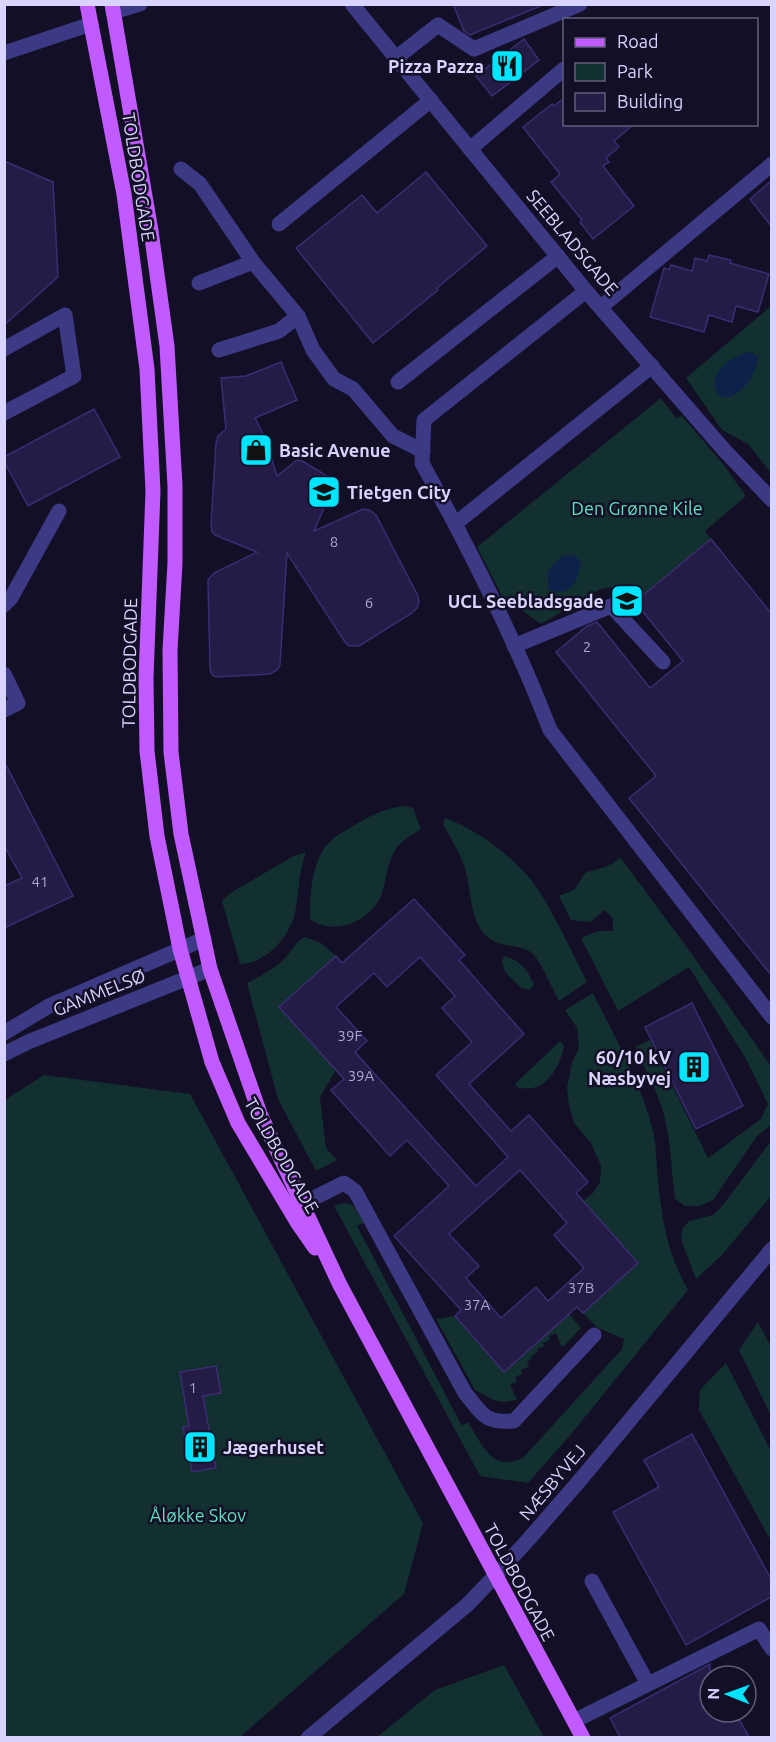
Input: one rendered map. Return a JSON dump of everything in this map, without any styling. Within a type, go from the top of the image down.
[{"type":"main road","name":"TOLDBODGADE","points":[[87,4],[124,194],[147,369],[153,491],[146,678],[147,751],[156,836],[180,949],[213,1062],[238,1123],[297,1222],[340,1286]]},
{"type":"main road","name":"TOLDBODGADE","points":[[112,8],[151,231],[166,346],[175,486],[175,563],[170,650],[171,752],[181,834],[210,969],[260,1114],[340,1286],[583,1737]]},
{"type":"main road","points":[[91,24],[112,8]]},
{"type":"street","points":[[112,8],[140,4]]},
{"type":"street","name":"SEEBLADSGADE","points":[[352,4],[586,291],[725,451],[771,500]]},
{"type":"street","points":[[396,58],[438,25],[474,49],[580,4]]},
{"type":"street","points":[[4,53],[91,24]]},
{"type":"street","points":[[471,148],[563,70]]},
{"type":"street","points":[[279,224],[431,100]]},
{"type":"street","points":[[601,307],[771,164]]},
{"type":"street","points":[[181,169],[200,184],[253,262],[298,316],[313,350],[334,379],[353,389],[393,436],[423,451]]},
{"type":"street","points":[[398,382],[558,256]]},
{"type":"street","points":[[199,283],[253,262]]},
{"type":"street","points":[[586,291],[424,420],[422,463],[488,587],[532,682],[550,730],[771,1017]]},
{"type":"street","points":[[4,349],[65,315],[74,376],[4,412]]},
{"type":"street","points":[[219,351],[279,331],[298,316]]},
{"type":"street","points":[[455,524],[652,366]]},
{"type":"street","points":[[4,605],[11,597],[59,511]]},
{"type":"street","points":[[514,646],[611,606],[663,662]]},
{"type":"street","points":[[4,674],[11,707]]},
{"type":"street","name":"GAMMELSØ","points":[[4,1033],[49,1006],[204,939]]},
{"type":"street","name":"GAMMELSØ","points":[[4,1054],[28,1042],[210,969]]},
{"type":"street","points":[[302,1204],[344,1183],[356,1191],[465,1393],[484,1416],[496,1422],[514,1421],[594,1335]]},
{"type":"street","name":"NÆSBYVEJ","points":[[308,1737],[467,1605],[495,1576],[580,1479],[771,1249]]},
{"type":"street","points":[[592,1581],[648,1684]]},
{"type":"street","points":[[574,1721],[759,1629],[771,1649]]},
{"type":"green space","points":[[771,306],[771,473],[748,444],[722,430],[686,378]]},
{"type":"green space","name":"Den Grønne Kile","points":[[661,398],[676,418],[682,416],[723,464],[746,496],[705,531],[711,539],[635,602],[620,586],[600,589],[541,624],[502,596],[477,547]]},
{"type":"green space","points":[[406,806],[413,808],[421,829],[404,840],[396,849],[390,860],[380,898],[374,907],[358,920],[339,926],[319,924],[310,919],[313,875],[327,845],[338,835],[369,817],[387,809]]},
{"type":"green space","points":[[445,818],[470,830],[496,847],[529,877],[551,911],[587,982],[559,1001],[532,953],[487,937],[478,924],[472,908],[464,865],[443,824]]},
{"type":"green space","points":[[306,852],[295,913],[286,934],[266,955],[258,960],[240,964],[222,901],[230,893],[292,857]]},
{"type":"green space","points":[[620,857],[771,1066],[771,1125],[757,1136],[713,1200],[700,1206],[685,1206],[675,1199],[666,1122],[654,1087],[635,1047],[650,1040],[708,1158],[761,1119],[768,1104],[746,1059],[689,967],[618,1011],[581,938],[598,931],[613,931],[613,919],[605,910],[590,922],[571,920],[559,896],[574,890],[585,873],[608,866]]},
{"type":"green space","points":[[305,937],[321,943],[336,956],[280,1007],[336,1070],[320,1097],[326,1148],[337,1160],[316,1171],[278,1099],[247,983],[281,962]]},
{"type":"green space","points":[[504,956],[515,960],[526,970],[534,985],[530,990],[524,989],[506,973],[502,961]]},
{"type":"green space","points":[[593,993],[627,1060],[648,1113],[654,1137],[664,1224],[675,1264],[688,1290],[572,1433],[528,1483],[480,1476],[334,1206],[350,1204],[359,1213],[364,1223],[357,1226],[462,1426],[468,1422],[483,1447],[496,1459],[512,1462],[523,1458],[622,1349],[624,1339],[598,1328],[583,1313],[638,1263],[583,1201],[593,1193],[600,1182],[601,1166],[591,1143],[574,1123],[569,1105],[567,1088],[572,1063],[579,1048],[577,1028],[565,1010]]},
{"type":"green space","points":[[560,1041],[564,1046],[563,1052],[550,1077],[539,1086],[518,1088],[515,1084]]},
{"type":"green space","name":"Åløkke Skov","points":[[44,1075],[190,1094],[423,1523],[404,1594],[240,1737],[5,1738],[5,1100]]},
{"type":"green space","points":[[771,1141],[771,1196],[722,1255],[696,1279],[683,1245],[682,1229],[689,1221],[713,1215]]},
{"type":"green space","points":[[569,1314],[581,1328],[564,1346],[561,1346],[556,1333],[549,1336],[550,1340],[543,1343],[544,1346],[537,1349],[538,1352],[527,1361],[529,1367],[521,1370],[522,1374],[515,1377],[517,1382],[510,1384],[517,1400],[503,1402],[493,1400],[475,1390],[436,1319],[455,1316],[504,1371]]},
{"type":"green space","points":[[758,1322],[771,1346],[771,1416],[739,1350]]},
{"type":"green space","points":[[726,1363],[771,1451],[771,1541],[699,1410],[700,1390]]},
{"type":"green space","points":[[504,1665],[544,1737],[377,1737],[435,1690]]},
{"type":"water","points":[[751,352],[758,357],[750,379],[741,390],[731,396],[722,396],[717,392],[715,384],[717,375],[723,366],[734,358]]},
{"type":"water","points":[[573,555],[581,561],[578,575],[572,586],[562,592],[548,589],[548,571],[562,556]]},
{"type":"building","points":[[453,4],[543,5],[470,35],[464,31]]},
{"type":"building","points":[[524,39],[539,60],[492,96],[476,76]]},
{"type":"building","points":[[563,99],[563,126],[632,126],[614,141],[619,147],[606,158],[609,162],[603,166],[634,206],[593,239],[580,222],[582,220],[551,182],[560,174],[523,127],[552,104],[554,106]]},
{"type":"building","points":[[4,161],[53,182],[58,277],[4,325]]},
{"type":"building","points":[[426,172],[487,246],[373,343],[296,248],[362,195],[377,213]]},
{"type":"building","points":[[771,181],[771,226],[750,199]]},
{"type":"building","points":[[709,255],[731,260],[730,263],[769,274],[758,312],[736,306],[732,322],[709,315],[704,332],[650,317],[664,268],[669,270],[671,265],[692,271],[695,258],[707,261]]},
{"type":"building","points":[[281,362],[297,400],[255,418],[265,438],[277,476],[297,460],[329,477],[335,483],[314,531],[363,509],[376,515],[419,602],[412,613],[359,646],[349,646],[287,553],[280,665],[270,674],[216,677],[212,675],[210,669],[208,580],[214,573],[257,552],[212,532],[216,443],[218,436],[226,429],[221,378],[246,376]]},
{"type":"building","points":[[94,409],[120,457],[28,506],[4,457]]},
{"type":"building","points":[[711,539],[771,613],[771,975],[629,798],[656,776],[556,652],[587,626],[597,622],[650,688],[683,661],[635,602]]},
{"type":"building","points":[[4,761],[73,896],[4,928],[4,886],[22,878],[4,845]]},
{"type":"building","points":[[414,899],[465,955],[459,960],[524,1034],[469,1084],[511,1131],[529,1115],[588,1182],[576,1193],[638,1263],[583,1313],[577,1307],[504,1372],[455,1316],[461,1310],[394,1236],[449,1186],[407,1140],[390,1156],[331,1090],[344,1079],[279,1007],[336,956],[342,963]],"holes":[[[420,957],[455,996],[442,1008],[472,1042],[436,1075],[508,1157],[476,1186],[355,1052],[367,1041],[336,1007],[374,973],[387,987]],[[520,1170],[567,1223],[554,1235],[584,1268],[548,1301],[536,1287],[501,1318],[466,1278],[479,1266],[449,1234]]]},
{"type":"building","name":"60/10 kV Næsbyvej","points":[[692,1003],[743,1106],[696,1129],[645,1027]]},
{"type":"building","points":[[216,1366],[221,1393],[203,1396],[216,1468],[192,1472],[183,1427],[189,1426],[180,1372]]},
{"type":"building","points":[[692,1434],[771,1579],[771,1597],[686,1645],[613,1512],[659,1487],[644,1460]]},
{"type":"building","points":[[698,1670],[698,1724],[742,1724],[749,1737],[620,1737],[610,1718]]},
{"type":"place","name":"Pizza Pazza","points":[[507,66]]},
{"type":"place","name":"Basic Avenue","points":[[256,450]]},
{"type":"place","name":"Tietgen City","points":[[324,492]]},
{"type":"place","name":"UCL Seebladsgade","points":[[627,601]]},
{"type":"place","name":"60/10 kV Næsbyvej","points":[[694,1067]]},
{"type":"place","name":"Jægerhuset","points":[[200,1447]]}]
